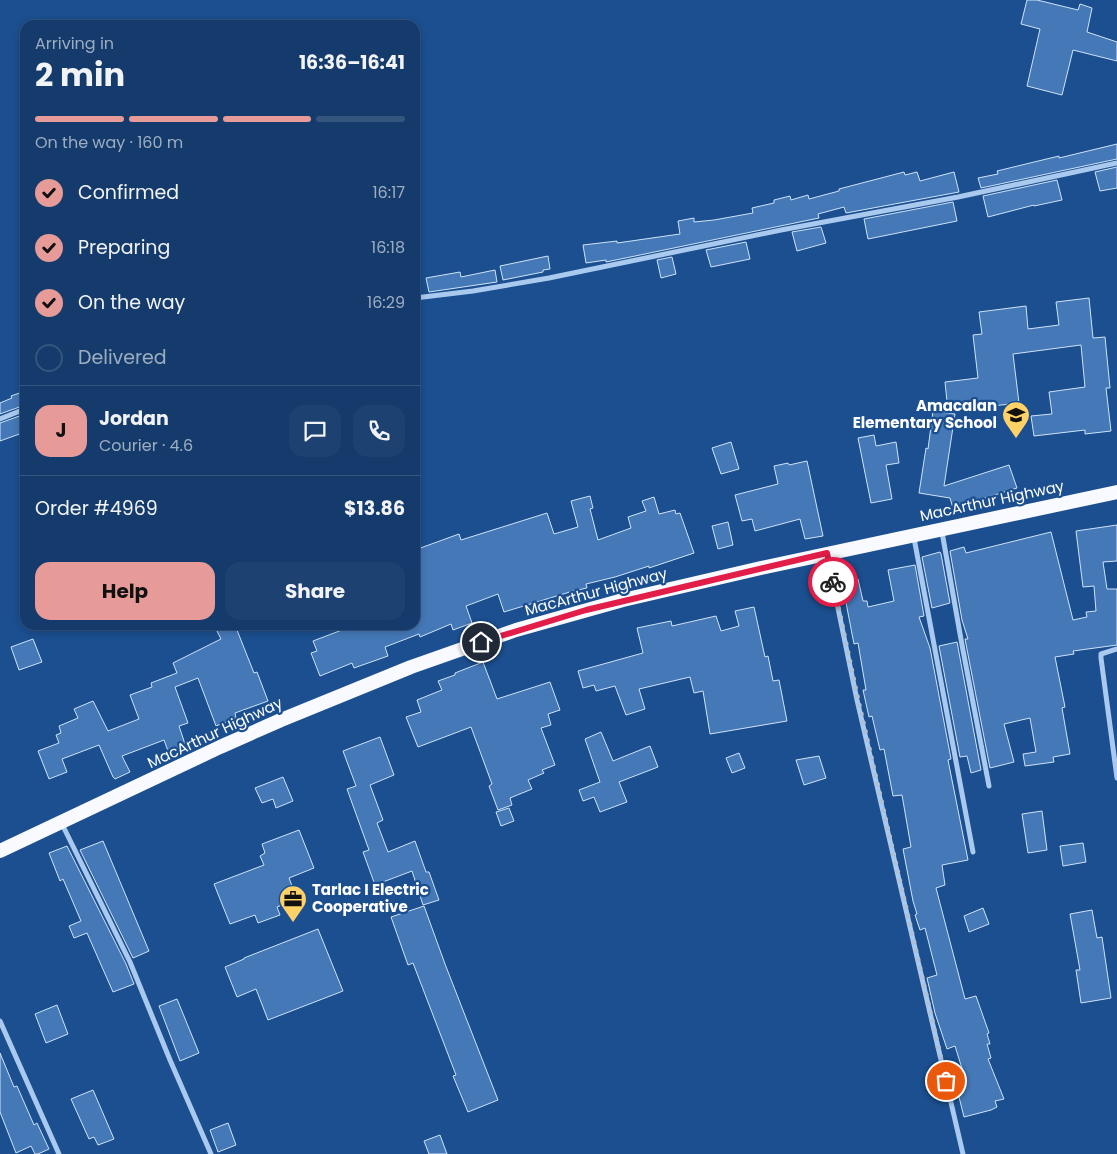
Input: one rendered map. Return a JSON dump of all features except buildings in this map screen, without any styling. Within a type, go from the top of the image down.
[{"type":"highway","name":"MacArthur Highway","points":[[0,851],[274,723],[366,684],[460,649],[567,615],[682,586],[827,553],[1117,492]]},
{"type":"street","points":[[420,297],[473,291],[549,278],[781,230],[958,197],[1117,163]]},
{"type":"street","points":[[0,419],[20,411]]},
{"type":"street","points":[[941,529],[989,786]]},
{"type":"street","points":[[913,535],[973,852]]},
{"type":"street","points":[[827,553],[858,700],[963,1154]]},
{"type":"street","points":[[1117,649],[1101,654],[1117,778]]},
{"type":"street","points":[[61,822],[130,962],[211,1154]]},
{"type":"street","points":[[0,1021],[59,1154]]},
{"type":"way so far","points":[[833,582],[858,700],[946,1081]]},
{"type":"place","name":"Amacalan Elementary School","points":[[1016,439]]},
{"type":"place","name":"Tarlac I Electric Cooperative","points":[[293,923]]},
{"type":"route","points":[[481,642],[586,610],[827,553],[833,582]]}]
